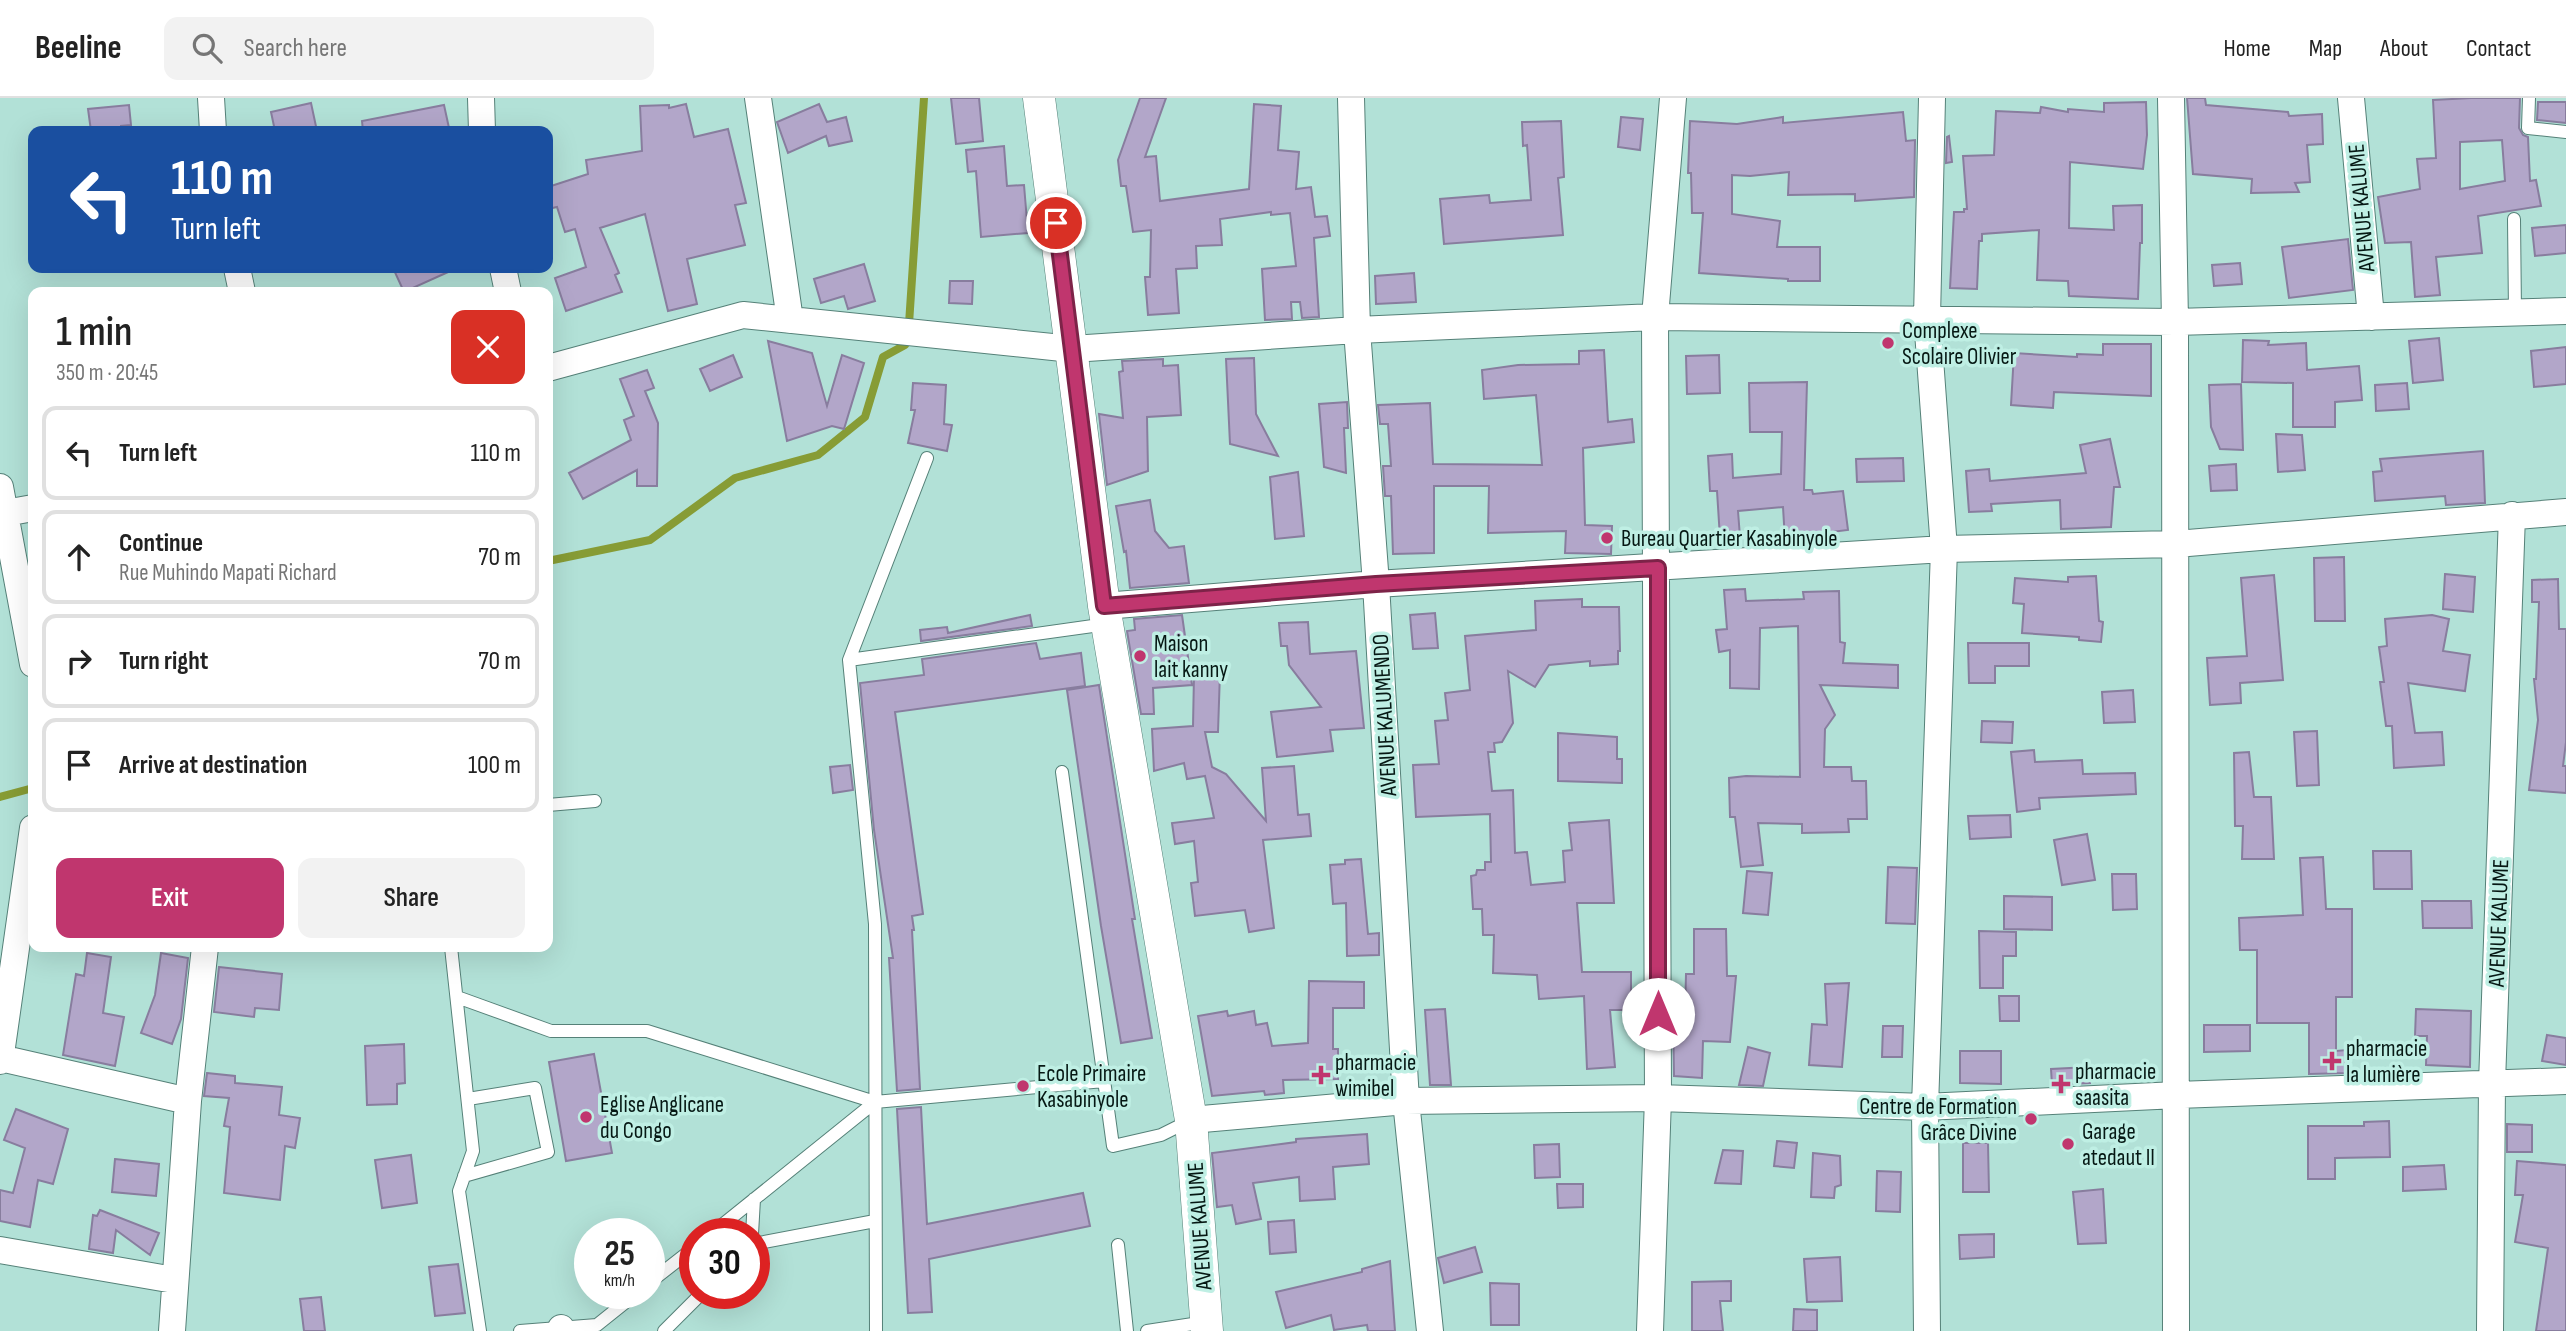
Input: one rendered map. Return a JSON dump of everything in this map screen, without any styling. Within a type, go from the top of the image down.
[{"type":"street","points":[[211,98],[213,126]]},
{"type":"street","points":[[481,98],[482,126]]},
{"type":"street","points":[[758,98],[790,320]]},
{"type":"street","name":"AVENUE KALUME","points":[[1039,98],[1106,615],[1191,1120],[1207,1326]]},
{"type":"street","name":"AVENUE KALUMENDO","points":[[1351,98],[1357,330],[1376,584],[1406,1101],[1430,1331]]},
{"type":"street","points":[[1650,1331],[1658,1098],[1655,317],[1673,98]]},
{"type":"street","points":[[1927,1331],[1925,1107],[1944,549],[1927,318],[1932,98]]},
{"type":"street","points":[[2171,98],[2176,544],[2176,1331]]},
{"type":"street","name":"AVENUE KALUME","points":[[2351,98],[2371,317]]},
{"type":"street","points":[[553,367],[743,315],[1072,349],[1357,330],[1655,317],[2175,322],[2566,311]]},
{"type":"street","points":[[0,487],[28,639]]},
{"type":"street","points":[[3,513],[28,509]]},
{"type":"street","points":[[1106,615],[1376,584],[1944,549],[2176,544],[2566,512]]},
{"type":"street","name":"AVENUE KALUME","points":[[2490,1331],[2492,1083],[2512,515]]},
{"type":"street","points":[[28,863],[0,1059],[188,1101]]},
{"type":"street","points":[[172,1331],[188,1101],[204,952]]},
{"type":"street","points":[[1191,1120],[1406,1101],[1658,1098],[1925,1107],[2566,1081]]},
{"type":"street","points":[[0,1250],[174,1280]]},
{"type":"lane","points":[[2529,98],[2528,128],[2566,132]]},
{"type":"lane","points":[[2514,219],[2515,313]]},
{"type":"lane","points":[[876,1331],[875,924],[849,660],[927,458]]},
{"type":"lane","points":[[849,660],[1106,615]]},
{"type":"lane","points":[[1062,772],[1113,1146],[1161,1135],[1191,1120]]},
{"type":"lane","points":[[553,805],[595,801]]},
{"type":"lane","points":[[452,952],[473,1151],[458,1191],[480,1331]]},
{"type":"lane","points":[[457,997],[551,1031],[647,1031],[875,1102],[1104,1081]]},
{"type":"lane","points":[[464,1176],[548,1152],[536,1088],[468,1099]]},
{"type":"lane","points":[[731,1218],[875,1102]]},
{"type":"lane","points":[[753,1218],[754,1199]]},
{"type":"lane","points":[[770,1241],[875,1221]]},
{"type":"lane","points":[[1118,1245],[1127,1331]]},
{"type":"lane","points":[[665,1271],[679,1260]]},
{"type":"lane","points":[[520,1331],[597,1325],[617,1309]]},
{"type":"lane","points":[[664,1331],[686,1309]]},
{"type":"lane","points":[[1147,1331],[1207,1326]]},
{"type":"building","points":[[951,98],[979,98],[983,141],[956,144]]},
{"type":"building","points":[[1140,98],[1166,98],[1145,157],[1156,156],[1160,201],[1249,189],[1254,104],[1281,106],[1278,150],[1299,152],[1296,189],[1311,187],[1315,217],[1327,216],[1330,236],[1314,238],[1319,317],[1302,318],[1300,302],[1291,302],[1292,319],[1265,320],[1262,269],[1296,266],[1290,213],[1271,215],[1271,212],[1220,219],[1222,245],[1196,246],[1197,268],[1176,269],[1179,313],[1148,315],[1145,277],[1150,277],[1151,230],[1133,232],[1126,186],[1121,186],[1118,160]]},
{"type":"building","points":[[2187,98],[2205,98],[2206,105],[2288,112],[2289,116],[2322,114],[2323,144],[2307,145],[2310,182],[2295,183],[2299,192],[2251,193],[2252,179],[2193,174]]},
{"type":"building","points":[[2520,98],[2519,128],[2523,135],[2528,137],[2530,181],[2536,180],[2541,206],[2478,216],[2482,253],[2436,257],[2440,295],[2415,297],[2411,242],[2385,243],[2378,197],[2420,189],[2417,159],[2436,158],[2433,100]],"holes":[[[2502,140],[2505,181],[2460,189],[2460,142]]]},
{"type":"building","points":[[2146,102],[2147,135],[2143,169],[2070,162],[2069,228],[2114,230],[2113,206],[2142,205],[2138,299],[2069,296],[2068,281],[2037,280],[2039,230],[1982,234],[1982,241],[1979,241],[1977,289],[1950,288],[1954,212],[1964,212],[1964,209],[1967,209],[1963,156],[1994,155],[1996,111],[2040,113],[2041,107],[2068,112],[2068,109],[2104,112],[2104,103]]},
{"type":"building","points":[[2538,102],[2566,102],[2566,123],[2537,120]]},
{"type":"building","points":[[311,103],[316,126],[274,126],[271,112]]},
{"type":"building","points":[[686,104],[694,137],[728,129],[746,203],[735,205],[745,245],[687,259],[697,304],[668,311],[645,214],[600,228],[619,273],[615,275],[622,292],[566,311],[555,278],[586,267],[575,229],[565,232],[557,207],[553,208],[553,185],[588,174],[586,160],[642,151],[640,106],[669,105],[669,108]]},
{"type":"building","points":[[819,104],[827,122],[846,117],[852,141],[829,146],[826,136],[788,153],[777,122]]},
{"type":"building","points":[[129,105],[131,125],[90,126],[88,109]]},
{"type":"building","points":[[444,105],[449,126],[362,126],[362,121]]},
{"type":"building","points":[[1903,112],[1906,141],[1915,140],[1914,197],[1855,201],[1855,194],[1788,195],[1789,172],[1732,175],[1732,214],[1780,221],[1777,247],[1820,247],[1820,281],[1788,281],[1699,273],[1703,213],[1692,213],[1691,173],[1688,173],[1690,121],[1737,124],[1783,117],[1783,123]]},
{"type":"building","points":[[1621,117],[1643,119],[1640,150],[1618,147]]},
{"type":"building","points":[[1561,121],[1564,177],[1558,178],[1563,235],[1444,244],[1440,199],[1489,195],[1490,203],[1531,200],[1527,145],[1523,146],[1522,122]]},
{"type":"building","points":[[1949,136],[1952,162],[1946,163],[1947,137]]},
{"type":"building","points":[[1004,146],[1007,186],[1024,185],[1028,233],[981,237],[976,171],[968,172],[966,150]]},
{"type":"building","points":[[2566,225],[2566,253],[2535,256],[2532,228]]},
{"type":"building","points":[[2348,239],[2353,290],[2289,298],[2282,247]]},
{"type":"building","points":[[2240,263],[2242,284],[2214,286],[2212,265]]},
{"type":"building","points":[[864,264],[875,301],[848,309],[844,296],[821,303],[814,279]]},
{"type":"building","points":[[395,273],[446,273],[415,287],[402,287]]},
{"type":"building","points":[[1414,273],[1416,302],[1376,304],[1375,276]]},
{"type":"building","points":[[950,281],[973,281],[972,304],[949,303]]},
{"type":"building","points":[[2439,338],[2443,380],[2413,383],[2409,341]]},
{"type":"building","points":[[2243,340],[2269,341],[2268,345],[2306,343],[2307,370],[2359,366],[2362,400],[2335,402],[2335,427],[2293,427],[2293,383],[2242,382]]},
{"type":"building","points":[[768,341],[812,353],[827,406],[842,355],[864,363],[844,429],[832,426],[787,441]]},
{"type":"building","points":[[2103,344],[2151,344],[2151,396],[2054,392],[2053,408],[2011,405],[2014,353],[2077,357],[2077,354],[2103,355]]},
{"type":"building","points":[[2566,347],[2566,384],[2534,387],[2531,351]]},
{"type":"building","points":[[1604,350],[1608,422],[1632,419],[1634,442],[1583,448],[1585,525],[1612,526],[1611,554],[1565,553],[1566,531],[1488,533],[1489,486],[1434,486],[1434,553],[1393,554],[1391,496],[1385,496],[1383,466],[1391,466],[1388,424],[1380,424],[1378,405],[1430,403],[1433,464],[1542,465],[1536,395],[1484,399],[1482,370],[1518,365],[1579,364],[1579,351]]},
{"type":"building","points":[[733,355],[742,377],[710,391],[700,369]]},
{"type":"building","points":[[1719,355],[1720,393],[1687,394],[1686,356]]},
{"type":"building","points":[[1254,358],[1256,414],[1278,456],[1230,444],[1226,359]]},
{"type":"building","points":[[1163,359],[1163,366],[1178,365],[1181,415],[1147,417],[1148,471],[1107,485],[1099,414],[1123,418],[1119,372],[1123,371],[1122,361]]},
{"type":"building","points":[[647,370],[654,388],[645,391],[658,423],[657,486],[637,486],[637,470],[583,499],[569,473],[631,440],[624,420],[634,416],[620,379]]},
{"type":"building","points":[[1807,382],[1804,490],[1812,490],[1813,494],[1843,491],[1848,530],[1815,534],[1815,539],[1785,540],[1783,507],[1738,511],[1740,537],[1720,538],[1717,491],[1710,491],[1708,456],[1732,454],[1733,478],[1781,474],[1782,432],[1750,432],[1749,383]]},
{"type":"building","points":[[913,383],[946,385],[944,424],[952,425],[947,451],[908,443],[915,410],[911,410]]},
{"type":"building","points":[[2407,383],[2409,409],[2376,411],[2375,385]]},
{"type":"building","points":[[2241,384],[2243,450],[2220,449],[2211,427],[2209,385]]},
{"type":"building","points":[[1347,402],[1348,428],[1344,428],[1346,473],[1324,467],[1319,404]]},
{"type":"building","points":[[2276,434],[2302,435],[2305,470],[2278,472]]},
{"type":"building","points":[[2110,439],[2120,487],[2114,487],[2111,527],[2061,529],[2060,500],[1991,504],[1992,511],[1969,512],[1966,471],[1989,469],[1990,481],[2086,473],[2080,445]]},
{"type":"building","points":[[2483,451],[2485,503],[2446,505],[2445,496],[2375,501],[2373,472],[2382,471],[2380,459]]},
{"type":"building","points":[[1903,458],[1904,481],[1857,482],[1856,459]]},
{"type":"building","points":[[2236,464],[2237,490],[2211,491],[2209,466]]},
{"type":"building","points":[[1298,472],[1304,536],[1275,539],[1270,477]]},
{"type":"building","points":[[1150,500],[1155,531],[1169,548],[1184,546],[1189,583],[1130,588],[1126,551],[1124,552],[1116,506]]},
{"type":"building","points":[[2344,557],[2345,621],[2315,621],[2314,558]]},
{"type":"building","points":[[2445,574],[2475,577],[2473,612],[2443,609]]},
{"type":"building","points":[[2274,575],[2283,680],[2240,683],[2241,703],[2210,705],[2207,658],[2247,656],[2241,578]]},
{"type":"building","points":[[2096,576],[2099,621],[2103,622],[2101,642],[2079,640],[2079,637],[2022,633],[2024,604],[2013,603],[2015,578],[2068,582],[2068,577]]},
{"type":"building","points":[[2558,579],[2559,629],[2566,629],[2566,742],[2563,766],[2566,766],[2566,793],[2529,790],[2538,720],[2534,679],[2539,602],[2532,602],[2532,580]]},
{"type":"building","points":[[1745,589],[1746,601],[1804,599],[1803,592],[1839,591],[1840,642],[1845,643],[1843,663],[1898,665],[1898,688],[1820,685],[1835,715],[1825,729],[1824,767],[1851,767],[1852,781],[1866,781],[1867,819],[1848,819],[1849,832],[1802,833],[1802,824],[1758,823],[1763,865],[1741,867],[1735,817],[1730,817],[1729,778],[1800,777],[1798,626],[1760,628],[1759,689],[1730,688],[1730,650],[1719,652],[1716,630],[1727,629],[1724,590]]},
{"type":"building","points":[[1582,599],[1582,607],[1619,607],[1618,664],[1590,666],[1590,661],[1549,665],[1535,687],[1508,671],[1513,723],[1502,742],[1494,743],[1495,752],[1488,752],[1492,791],[1513,790],[1515,853],[1527,852],[1531,885],[1565,882],[1563,851],[1572,850],[1569,823],[1609,820],[1614,903],[1577,903],[1582,972],[1631,972],[1631,1010],[1610,1010],[1615,1067],[1587,1069],[1584,996],[1539,999],[1537,975],[1493,973],[1494,935],[1483,935],[1482,909],[1473,909],[1471,876],[1476,875],[1477,870],[1485,870],[1485,862],[1491,862],[1490,814],[1416,817],[1413,765],[1439,764],[1435,721],[1448,720],[1445,693],[1470,690],[1465,636],[1536,630],[1535,601]]},
{"type":"building","points":[[1435,613],[1438,648],[1413,649],[1410,615]]},
{"type":"building","points":[[1030,615],[1032,626],[921,641],[920,630],[947,627],[948,633]]},
{"type":"building","points":[[1182,615],[1192,685],[1153,688],[1154,714],[1141,714],[1127,631],[1135,630],[1134,619]]},
{"type":"building","points":[[2432,615],[2449,619],[2443,651],[2470,655],[2465,691],[2408,683],[2415,733],[2442,732],[2444,765],[2394,768],[2392,726],[2386,726],[2380,682],[2384,682],[2379,647],[2387,646],[2385,619]]},
{"type":"building","points":[[1308,622],[1310,654],[1356,651],[1364,728],[1330,730],[1333,751],[1277,757],[1271,712],[1321,707],[1289,665],[1287,646],[1281,646],[1279,623]]},
{"type":"building","points":[[1036,643],[1040,659],[1081,653],[1085,686],[895,712],[923,914],[912,916],[920,1089],[897,1091],[889,958],[893,958],[874,830],[860,683],[924,675],[922,659]]},
{"type":"building","points":[[1968,643],[2029,643],[2029,666],[1995,666],[1995,683],[1969,683]]},
{"type":"building","points":[[1220,672],[1218,732],[1205,732],[1212,767],[1226,774],[1266,821],[1262,768],[1294,766],[1298,815],[1309,814],[1311,836],[1263,840],[1274,928],[1249,932],[1245,910],[1195,916],[1191,883],[1198,882],[1194,841],[1175,844],[1172,823],[1214,818],[1205,776],[1187,779],[1184,763],[1154,771],[1152,729],[1193,726],[1194,675]]},
{"type":"building","points":[[1099,685],[1135,919],[1132,919],[1152,1038],[1121,1043],[1067,690]]},
{"type":"building","points":[[2133,690],[2135,722],[2104,723],[2102,692]]},
{"type":"building","points":[[1982,721],[2013,722],[2012,743],[1981,742]]},
{"type":"building","points":[[2317,731],[2319,785],[2297,786],[2294,732]]},
{"type":"building","points":[[1558,733],[1617,737],[1617,759],[1622,759],[1622,783],[1558,781]]},
{"type":"building","points":[[2034,750],[2035,762],[2082,760],[2083,774],[2135,773],[2136,794],[2039,798],[2040,809],[2017,812],[2011,752]]},
{"type":"building","points":[[2249,752],[2254,797],[2271,797],[2274,859],[2242,859],[2243,826],[2235,826],[2234,753]]},
{"type":"building","points":[[850,765],[853,790],[833,793],[830,767]]},
{"type":"building","points":[[2010,815],[2011,837],[1970,839],[1968,816]]},
{"type":"building","points":[[2087,834],[2095,880],[2062,885],[2054,840]]},
{"type":"building","points":[[2373,851],[2411,851],[2412,889],[2374,889]]},
{"type":"building","points":[[2323,857],[2326,909],[2352,909],[2352,997],[2336,997],[2336,1051],[2347,1050],[2347,1073],[2309,1074],[2309,1023],[2257,1023],[2257,950],[2240,950],[2239,918],[2303,915],[2300,858]]},
{"type":"building","points":[[1361,859],[1368,934],[1379,933],[1379,955],[1347,956],[1346,903],[1333,904],[1330,865]]},
{"type":"building","points":[[1888,867],[1917,868],[1915,924],[1886,923]]},
{"type":"building","points":[[1747,871],[1772,873],[1768,915],[1743,913]]},
{"type":"building","points":[[2112,874],[2136,874],[2137,909],[2113,910]]},
{"type":"building","points":[[2004,896],[2052,897],[2052,930],[2004,929]]},
{"type":"building","points":[[2422,901],[2471,901],[2472,928],[2423,928]]},
{"type":"building","points":[[1694,929],[1726,929],[1727,976],[1736,976],[1730,1042],[1703,1041],[1702,1078],[1674,1076],[1673,1013],[1685,1014],[1686,974],[1694,974]]},
{"type":"building","points":[[1979,931],[2016,932],[2016,956],[2003,956],[2003,988],[1980,988]]},
{"type":"building","points":[[87,953],[111,957],[103,1013],[124,1017],[115,1066],[63,1055],[76,974],[84,976]]},
{"type":"building","points":[[161,953],[188,958],[181,1019],[172,1044],[141,1033],[155,995]]},
{"type":"building","points":[[219,967],[282,974],[279,1010],[255,1008],[254,1017],[214,1012]]},
{"type":"building","points":[[1309,981],[1364,982],[1364,1008],[1333,1008],[1333,1049],[1338,1049],[1338,1079],[1283,1080],[1284,1093],[1265,1095],[1264,1091],[1212,1096],[1198,1016],[1227,1011],[1228,1016],[1254,1011],[1256,1025],[1267,1023],[1272,1046],[1308,1043]]},
{"type":"building","points":[[1849,983],[1842,1067],[1809,1065],[1812,1024],[1827,1025],[1825,984]]},
{"type":"building","points":[[1999,996],[2019,996],[2019,1021],[2000,1021]]},
{"type":"building","points":[[1445,1009],[1451,1085],[1430,1085],[1425,1010]]},
{"type":"building","points":[[2416,1009],[2471,1011],[2470,1067],[2426,1065],[2427,1036],[2415,1036]]},
{"type":"building","points":[[2204,1025],[2250,1025],[2250,1051],[2204,1052]]},
{"type":"building","points":[[1883,1026],[1903,1026],[1902,1057],[1882,1057]]},
{"type":"building","points":[[2547,1035],[2566,1038],[2566,1065],[2542,1061]]},
{"type":"building","points":[[404,1044],[405,1083],[397,1084],[397,1104],[367,1105],[365,1046]]},
{"type":"building","points":[[1748,1047],[1770,1053],[1763,1086],[1739,1085]]},
{"type":"building","points":[[1960,1051],[2001,1051],[2001,1084],[1960,1083]]},
{"type":"building","points":[[594,1054],[612,1153],[566,1161],[549,1062]]},
{"type":"building","points":[[2089,1067],[2090,1083],[2052,1085],[2051,1069]]},
{"type":"building","points":[[207,1073],[235,1076],[235,1083],[282,1087],[279,1115],[300,1118],[295,1148],[285,1146],[280,1200],[224,1193],[230,1127],[224,1126],[229,1098],[204,1096]]},
{"type":"building","points":[[921,1107],[927,1224],[1083,1193],[1090,1226],[929,1259],[932,1312],[908,1313],[897,1109]]},
{"type":"building","points":[[16,1109],[68,1129],[53,1184],[38,1180],[30,1227],[0,1221],[0,1190],[13,1193],[25,1148],[4,1140]]},
{"type":"building","points":[[2389,1121],[2390,1157],[2335,1158],[2335,1179],[2308,1179],[2308,1126],[2364,1126],[2364,1122]]},
{"type":"building","points":[[2507,1124],[2532,1125],[2532,1152],[2507,1152]]},
{"type":"building","points":[[1367,1134],[1369,1164],[1333,1167],[1335,1199],[1300,1201],[1299,1177],[1253,1183],[1261,1219],[1236,1224],[1232,1205],[1217,1207],[1212,1153],[1296,1142],[1296,1139]]},
{"type":"building","points":[[1777,1141],[1797,1143],[1794,1168],[1774,1166]]},
{"type":"building","points":[[1963,1143],[1988,1143],[1989,1192],[1963,1192]]},
{"type":"building","points":[[1559,1144],[1560,1177],[1535,1178],[1534,1145]]},
{"type":"building","points":[[1723,1150],[1743,1151],[1741,1184],[1715,1183]]},
{"type":"building","points":[[1813,1153],[1840,1156],[1841,1185],[1835,1187],[1834,1198],[1811,1197]]},
{"type":"building","points":[[411,1155],[417,1203],[382,1208],[375,1160]]},
{"type":"building","points":[[115,1159],[159,1164],[156,1196],[112,1192]]},
{"type":"building","points":[[2517,1161],[2566,1165],[2566,1331],[2536,1331],[2548,1248],[2515,1242],[2523,1195],[2515,1195]]},
{"type":"building","points":[[2444,1165],[2446,1189],[2403,1191],[2403,1167]]},
{"type":"building","points":[[1877,1171],[1901,1172],[1900,1212],[1876,1211]]},
{"type":"building","points":[[1557,1184],[1583,1184],[1583,1207],[1558,1208]]},
{"type":"building","points":[[2103,1189],[2106,1243],[2078,1244],[2073,1192]]},
{"type":"building","points":[[100,1210],[159,1233],[150,1255],[116,1230],[113,1253],[89,1249],[93,1215],[97,1216]]},
{"type":"building","points":[[1294,1220],[1296,1252],[1270,1254],[1268,1222]]},
{"type":"building","points":[[1994,1234],[1994,1257],[1960,1259],[1959,1235]]},
{"type":"building","points":[[1475,1247],[1482,1272],[1444,1283],[1438,1258]]},
{"type":"building","points":[[1840,1257],[1842,1301],[1807,1302],[1804,1259]]},
{"type":"building","points":[[1390,1261],[1395,1331],[1368,1331],[1367,1325],[1334,1330],[1331,1315],[1286,1328],[1276,1292],[1362,1272],[1362,1269]]},
{"type":"building","points":[[458,1264],[465,1313],[435,1316],[429,1267]]},
{"type":"building","points":[[1731,1281],[1731,1301],[1720,1301],[1723,1331],[1692,1331],[1692,1282]]},
{"type":"building","points":[[1490,1283],[1519,1284],[1519,1325],[1491,1325]]},
{"type":"building","points":[[321,1297],[325,1331],[304,1331],[300,1299]]},
{"type":"building","points":[[1794,1309],[1817,1310],[1817,1331],[1793,1331]]},
{"type":"waterway","points":[[909,324],[924,98]]},
{"type":"waterway","points":[[553,560],[650,540],[735,478],[818,455],[865,417],[883,357],[905,345]]},
{"type":"waterway","points":[[0,797],[28,789]]},
{"type":"place","name":"Complexe Scolaire Olivier","points":[[1888,343]]},
{"type":"place","name":"Bureau Quartier Kasabinyole","points":[[1607,538]]},
{"type":"place","name":"Maison lait kanny","points":[[1140,656]]},
{"type":"place","name":"pharmacie la lumière","points":[[2332,1061]]},
{"type":"place","name":"pharmacie wimibel","points":[[1321,1075]]},
{"type":"place","name":"pharmacie saasita","points":[[2061,1084]]},
{"type":"place","name":"Ecole Primaire Kasabinyole","points":[[1023,1086]]},
{"type":"place","name":"Eglise Anglicane du Congo","points":[[586,1117]]},
{"type":"place","name":"Centre de Formation Grâce Divine","points":[[2031,1119]]},
{"type":"place","name":"Garage atedaut II","points":[[2068,1144]]},
{"type":"route","points":[[1056,223],[1104,606],[1376,584],[1658,568],[1658,1014]]}]
